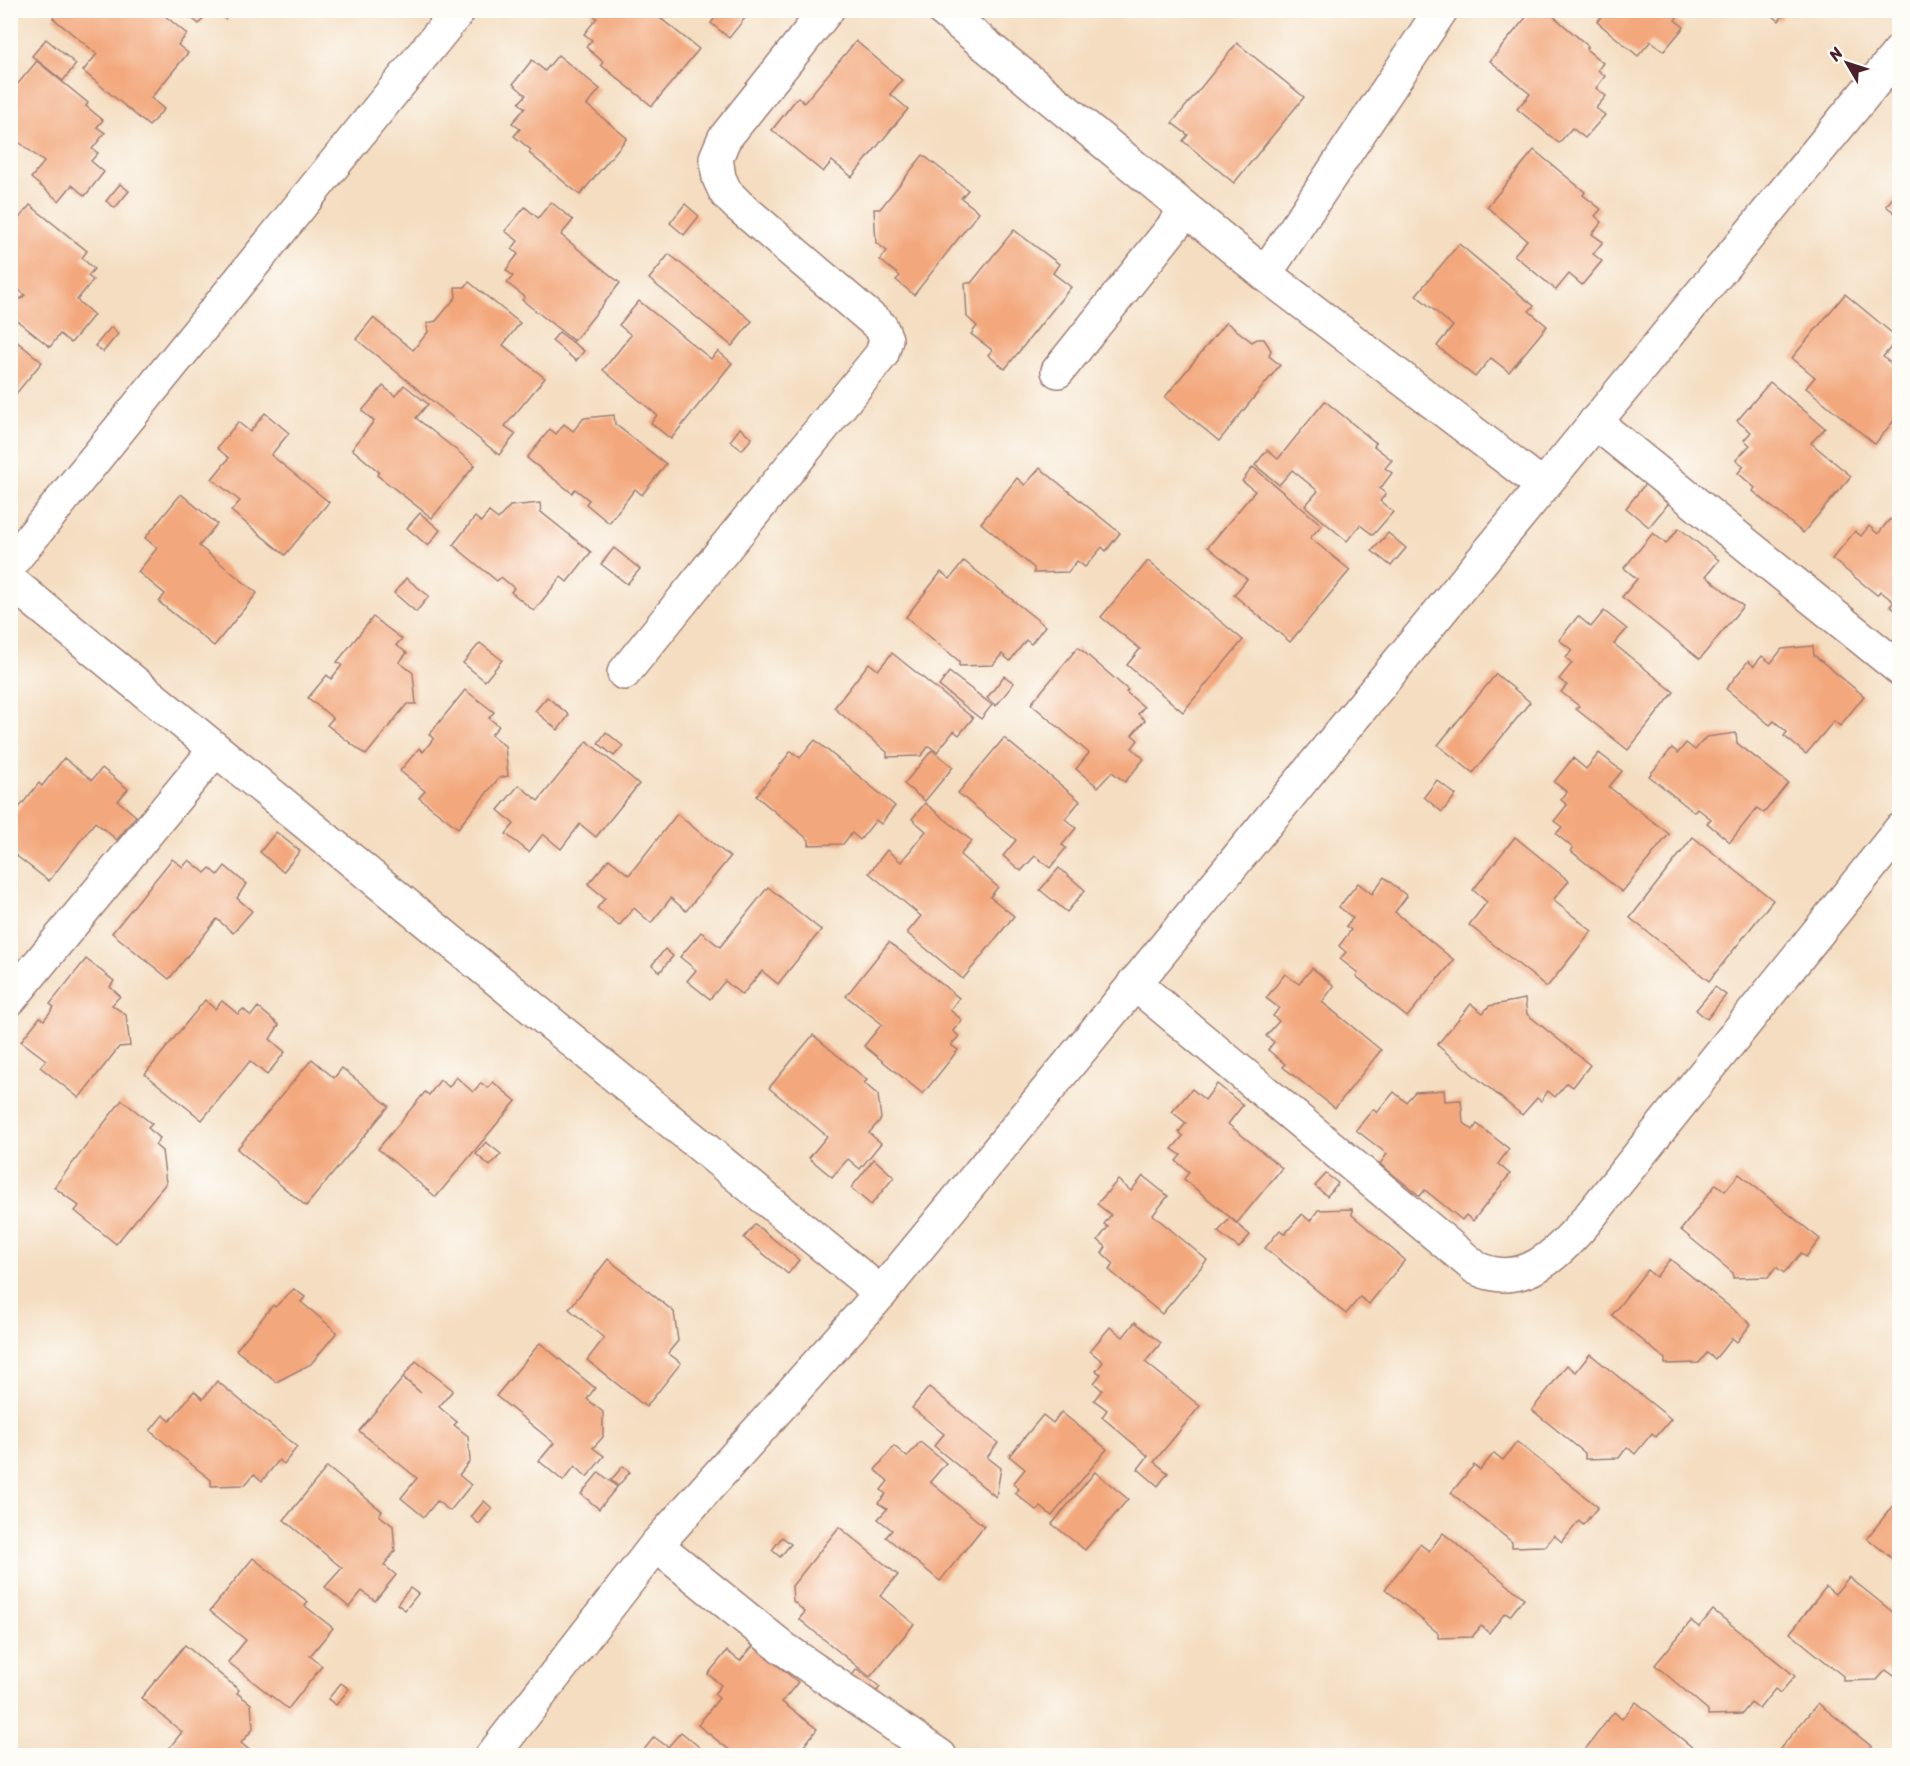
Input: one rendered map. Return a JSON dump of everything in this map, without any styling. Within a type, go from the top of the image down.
[{"type":"street","points":[[10,564],[459,10]]},
{"type":"street","points":[[624,673],[882,354],[886,339],[880,327],[738,205],[719,178],[716,158],[724,139],[827,10]]},
{"type":"street","points":[[943,10],[1265,274],[1543,486]]},
{"type":"street","points":[[1265,274],[1441,10]]},
{"type":"street","points":[[492,1755],[656,1545],[880,1293],[1899,51]]},
{"type":"street","points":[[1058,371],[1186,211]]},
{"type":"street","points":[[1595,422],[1899,669]]},
{"type":"street","points":[[10,581],[880,1293]]},
{"type":"street","points":[[10,999],[215,750]]},
{"type":"street","points":[[1134,983],[1476,1268],[1490,1274],[1522,1273],[1538,1267],[1554,1255],[1586,1221],[1899,830]]},
{"type":"street","points":[[656,1545],[783,1648],[940,1755]]},
{"type":"building","points":[[59,10],[158,10],[187,34],[178,45],[188,53],[151,98],[164,109],[149,126],[83,71],[97,54],[53,18]]},
{"type":"building","points":[[182,10],[210,10],[199,24]]},
{"type":"building","points":[[215,10],[232,10],[225,19]]},
{"type":"building","points":[[594,10],[664,10],[659,17],[699,49],[652,106],[601,65],[603,62],[586,47],[592,40],[584,34],[597,18],[591,14]]},
{"type":"building","points":[[721,10],[749,10],[750,12],[729,38],[711,23]]},
{"type":"building","points":[[1532,10],[1546,10],[1588,46],[1586,49],[1603,63],[1598,70],[1605,76],[1596,88],[1606,96],[1596,108],[1605,115],[1585,138],[1572,128],[1559,143],[1517,109],[1530,94],[1490,61]]},
{"type":"building","points":[[1606,10],[1683,10],[1675,20],[1684,27],[1664,51],[1651,41],[1638,56],[1597,22]]},
{"type":"building","points":[[1766,10],[1787,10],[1779,21]]},
{"type":"building","points":[[46,39],[76,64],[63,81],[32,56]]},
{"type":"building","points":[[856,41],[902,80],[890,94],[908,109],[852,177],[832,161],[823,172],[772,130],[798,97],[804,103]]},
{"type":"building","points":[[1237,43],[1304,97],[1234,183],[1183,141],[1188,135],[1172,123]]},
{"type":"building","points":[[558,55],[600,89],[587,105],[627,138],[580,195],[529,153],[531,150],[514,136],[520,129],[512,123],[525,108],[519,103],[526,95],[513,84],[532,60],[545,71]]},
{"type":"building","points":[[37,61],[88,103],[86,106],[103,120],[97,127],[105,133],[92,149],[98,153],[91,161],[104,172],[85,196],[72,185],[59,201],[31,178],[44,162],[10,135],[10,93]]},
{"type":"building","points":[[1534,150],[1585,192],[1583,195],[1601,209],[1595,216],[1602,222],[1592,234],[1603,242],[1593,254],[1602,261],[1582,285],[1569,274],[1556,290],[1514,255],[1527,240],[1487,207]]},
{"type":"building","points":[[923,155],[968,190],[961,198],[979,212],[914,295],[896,280],[900,276],[880,260],[887,251],[876,243],[874,209],[880,209]]},
{"type":"building","points":[[120,184],[129,191],[115,208],[106,201]]},
{"type":"building","points":[[1896,194],[1900,197],[1900,217],[1886,206]]},
{"type":"building","points":[[551,202],[573,220],[561,235],[620,283],[574,341],[522,300],[525,297],[507,283],[513,276],[506,270],[518,254],[512,249],[518,241],[505,231],[525,207],[538,218]]},
{"type":"building","points":[[685,204],[699,216],[684,235],[670,223]]},
{"type":"building","points":[[30,205],[87,251],[82,258],[94,269],[88,276],[93,280],[77,300],[94,315],[71,343],[60,334],[50,347],[10,315],[10,290],[21,299],[25,295],[10,283],[10,229]]},
{"type":"building","points":[[1014,230],[1059,264],[1053,273],[1071,287],[1005,369],[988,355],[992,350],[971,334],[977,326],[967,317],[965,283],[971,283]]},
{"type":"building","points":[[1459,244],[1534,306],[1529,311],[1547,326],[1509,372],[1491,358],[1475,377],[1437,346],[1453,326],[1416,295]]},
{"type":"building","points":[[669,254],[752,321],[732,346],[649,279]]},
{"type":"building","points":[[469,282],[520,323],[503,345],[545,378],[505,426],[516,434],[499,455],[356,339],[373,318],[413,350],[428,332],[427,323],[436,321],[456,297],[455,287],[465,287]]},
{"type":"building","points":[[1845,294],[1898,338],[1883,357],[1900,371],[1900,413],[1875,444],[1806,388],[1815,377],[1792,358]]},
{"type":"building","points":[[639,301],[711,359],[718,351],[732,363],[671,439],[651,423],[657,415],[603,370],[631,335],[619,325]]},
{"type":"building","points":[[1226,322],[1252,342],[1264,339],[1271,350],[1269,356],[1280,365],[1219,441],[1165,397]]},
{"type":"building","points":[[111,327],[118,334],[103,352],[95,346]]},
{"type":"building","points":[[559,332],[584,351],[576,361],[552,341]]},
{"type":"building","points":[[10,336],[42,362],[10,401]]},
{"type":"building","points":[[1770,382],[1825,428],[1811,443],[1851,476],[1803,533],[1753,491],[1755,488],[1738,473],[1744,466],[1736,460],[1750,445],[1744,440],[1751,432],[1737,421]]},
{"type":"building","points":[[404,385],[428,404],[416,418],[475,465],[432,518],[377,475],[379,472],[352,449],[374,421],[362,411],[383,386],[395,396]]},
{"type":"building","points":[[1325,401],[1376,443],[1374,446],[1392,460],[1385,468],[1392,473],[1380,489],[1386,494],[1380,501],[1393,512],[1373,535],[1360,525],[1347,541],[1305,506],[1318,491],[1292,470],[1279,485],[1255,465],[1267,450],[1278,459]]},
{"type":"building","points":[[265,413],[289,433],[271,455],[329,502],[285,555],[231,511],[240,501],[212,479],[229,458],[217,448],[238,422],[250,432]]},
{"type":"building","points":[[614,415],[615,424],[666,464],[642,495],[635,489],[609,523],[586,504],[589,500],[575,489],[572,493],[527,458],[550,429],[556,434],[564,424],[573,431],[584,418]]},
{"type":"building","points":[[740,428],[752,438],[742,450],[730,441]]},
{"type":"building","points":[[1253,467],[1322,525],[1310,538],[1350,570],[1290,642],[1234,595],[1247,579],[1208,547],[1255,491],[1242,481]]},
{"type":"building","points":[[1040,468],[1120,533],[1106,551],[1102,547],[1085,567],[1077,561],[1068,572],[1034,573],[1034,568],[981,523],[1017,478],[1025,485]]},
{"type":"building","points":[[1645,484],[1668,504],[1649,527],[1626,508]]},
{"type":"building","points":[[181,494],[217,524],[199,546],[257,593],[214,646],[159,602],[165,594],[138,572],[157,548],[145,538]]},
{"type":"building","points":[[540,503],[541,512],[591,552],[567,582],[561,577],[534,611],[511,592],[514,588],[501,577],[497,581],[453,545],[475,517],[481,522],[489,512],[498,519],[510,506]]},
{"type":"building","points":[[420,513],[440,530],[428,546],[407,528]]},
{"type":"building","points":[[1900,519],[1900,614],[1890,606],[1894,602],[1880,591],[1877,595],[1832,559],[1855,531],[1861,536],[1869,526],[1878,534],[1889,520]]},
{"type":"building","points":[[1679,528],[1719,560],[1706,576],[1743,606],[1700,659],[1622,597],[1637,579],[1624,568],[1653,533],[1666,544]]},
{"type":"building","points":[[1388,533],[1406,548],[1391,566],[1372,551]]},
{"type":"building","points":[[614,548],[640,569],[627,584],[601,564]]},
{"type":"building","points":[[964,561],[1045,626],[1031,644],[1026,640],[1010,661],[1002,654],[993,665],[959,666],[959,661],[906,617],[941,572],[950,579]]},
{"type":"building","points":[[1148,561],[1243,640],[1183,712],[1127,665],[1140,649],[1101,617]]},
{"type":"building","points":[[406,578],[429,596],[416,612],[394,593]]},
{"type":"building","points":[[1604,611],[1627,629],[1614,644],[1674,692],[1628,750],[1576,709],[1579,706],[1561,692],[1567,685],[1559,679],[1572,663],[1566,658],[1572,650],[1559,640],[1578,616],[1591,627]]},
{"type":"building","points":[[373,617],[402,639],[396,645],[407,653],[399,662],[413,673],[416,704],[407,704],[366,755],[327,725],[333,718],[308,698],[327,675],[331,679],[342,665],[337,662]]},
{"type":"building","points":[[480,643],[502,660],[485,681],[463,663]]},
{"type":"building","points":[[1813,646],[1814,655],[1864,696],[1840,726],[1834,721],[1806,754],[1784,736],[1787,732],[1774,721],[1770,725],[1726,689],[1748,661],[1754,666],[1762,656],[1771,663],[1782,649]]},
{"type":"building","points":[[1078,647],[1128,690],[1126,692],[1144,707],[1138,714],[1145,720],[1132,735],[1138,740],[1132,748],[1144,759],[1125,782],[1112,772],[1098,787],[1076,769],[1089,753],[1031,704]]},
{"type":"building","points":[[892,653],[973,718],[959,735],[954,731],[937,752],[929,746],[921,756],[887,757],[887,752],[834,708],[869,663],[878,670]]},
{"type":"building","points":[[949,672],[992,705],[981,719],[939,686]]},
{"type":"building","points":[[1496,674],[1530,702],[1473,773],[1438,745]]},
{"type":"building","points":[[1004,676],[1014,683],[996,706],[987,698]]},
{"type":"building","points":[[465,690],[494,712],[489,718],[499,726],[491,735],[505,746],[508,776],[499,778],[458,828],[419,798],[425,791],[400,771],[419,748],[423,752],[434,738],[429,735]]},
{"type":"building","points":[[547,697],[569,715],[558,730],[535,711]]},
{"type":"building","points":[[606,732],[623,746],[614,756],[598,743]]},
{"type":"building","points":[[1736,733],[1737,743],[1788,783],[1764,813],[1757,808],[1730,842],[1707,823],[1711,819],[1697,808],[1694,812],[1649,776],[1672,748],[1678,753],[1686,743],[1695,750],[1706,737]]},
{"type":"building","points":[[1004,738],[1080,801],[1065,819],[1076,828],[1062,845],[1066,848],[1050,868],[1035,856],[1021,871],[1003,856],[1016,840],[958,793]]},
{"type":"building","points":[[815,740],[895,806],[881,824],[876,820],[860,840],[852,833],[843,844],[809,845],[809,840],[756,796],[791,751],[800,758]]},
{"type":"building","points":[[587,741],[639,784],[596,837],[580,824],[561,849],[543,834],[529,852],[506,834],[514,824],[498,810],[519,785],[538,801]]},
{"type":"building","points":[[932,750],[953,767],[925,801],[904,784]]},
{"type":"building","points":[[1599,753],[1622,771],[1609,787],[1669,834],[1622,892],[1571,851],[1573,848],[1556,834],[1562,827],[1554,821],[1567,805],[1561,800],[1567,792],[1554,782],[1573,758],[1586,769]]},
{"type":"building","points":[[64,758],[92,780],[102,768],[128,789],[118,801],[136,816],[117,840],[95,822],[49,881],[10,851],[10,819],[39,783],[42,786]]},
{"type":"building","points":[[1437,780],[1456,795],[1442,812],[1424,797]]},
{"type":"building","points":[[925,803],[972,841],[960,855],[998,887],[990,897],[1014,916],[963,979],[907,933],[921,916],[869,873],[887,850],[901,862],[926,831],[912,819]]},
{"type":"building","points":[[677,814],[730,857],[686,911],[671,898],[651,923],[634,908],[619,926],[597,908],[605,898],[588,884],[609,859],[629,875]]},
{"type":"building","points":[[276,832],[300,851],[283,872],[260,852]]},
{"type":"building","points":[[1515,837],[1569,881],[1553,900],[1592,931],[1547,987],[1469,925],[1487,902],[1473,890]]},
{"type":"building","points":[[1693,837],[1773,900],[1709,981],[1630,918]]},
{"type":"building","points":[[172,859],[183,867],[189,860],[205,873],[210,868],[218,875],[225,866],[246,884],[237,898],[252,911],[233,933],[217,919],[169,979],[112,933]]},
{"type":"building","points":[[1059,868],[1085,890],[1067,912],[1040,890]]},
{"type":"building","points":[[1384,877],[1407,896],[1395,912],[1454,960],[1407,1017],[1356,976],[1358,973],[1340,959],[1346,952],[1339,946],[1351,930],[1346,926],[1353,918],[1339,907],[1358,883],[1372,894]]},
{"type":"building","points":[[768,887],[821,930],[778,984],[762,971],[742,995],[725,981],[710,999],[687,981],[696,970],[680,957],[701,932],[720,947]]},
{"type":"building","points":[[889,942],[959,998],[950,1010],[962,1020],[953,1031],[959,1036],[951,1045],[958,1050],[923,1094],[864,1046],[882,1024],[846,996]]},
{"type":"building","points":[[665,949],[673,956],[660,972],[652,965]]},
{"type":"building","points":[[86,959],[114,981],[110,987],[120,996],[112,1005],[126,1015],[130,1046],[119,1047],[79,1098],[40,1067],[46,1060],[21,1041],[40,1017],[44,1020],[54,1007],[50,1004]]},
{"type":"building","points":[[1312,968],[1334,986],[1322,1002],[1381,1050],[1335,1108],[1283,1067],[1285,1064],[1268,1050],[1274,1042],[1266,1036],[1279,1021],[1273,1016],[1279,1008],[1266,998],[1285,974],[1299,984]]},
{"type":"building","points":[[1715,987],[1726,995],[1707,1019],[1696,1010]]},
{"type":"building","points":[[1525,999],[1527,1014],[1590,1065],[1573,1087],[1567,1083],[1555,1097],[1548,1091],[1541,1101],[1537,1098],[1522,1115],[1437,1045],[1471,1004],[1483,1013],[1489,1006]]},
{"type":"building","points":[[205,1000],[215,1009],[222,1001],[238,1014],[243,1009],[251,1016],[258,1007],[279,1025],[270,1039],[285,1052],[267,1075],[250,1061],[202,1120],[145,1074]]},
{"type":"building","points":[[813,1035],[867,1080],[864,1083],[878,1095],[881,1119],[869,1133],[881,1143],[860,1169],[848,1159],[832,1177],[809,1158],[827,1136],[769,1088]]},
{"type":"building","points":[[312,1059],[334,1078],[342,1068],[389,1106],[306,1206],[237,1149]]},
{"type":"building","points":[[456,1077],[473,1092],[481,1083],[488,1088],[493,1082],[516,1101],[436,1197],[378,1149],[425,1092],[429,1095],[440,1080],[449,1087]]},
{"type":"building","points":[[1217,1084],[1243,1105],[1228,1124],[1282,1168],[1237,1223],[1184,1179],[1189,1172],[1176,1161],[1181,1155],[1172,1149],[1183,1136],[1179,1132],[1186,1123],[1172,1112],[1192,1089],[1205,1100]]},
{"type":"building","points":[[1444,1090],[1445,1101],[1461,1100],[1463,1122],[1473,1130],[1477,1124],[1509,1149],[1498,1164],[1510,1174],[1473,1221],[1466,1215],[1462,1220],[1425,1190],[1420,1196],[1380,1164],[1387,1154],[1356,1130],[1373,1109],[1377,1113],[1394,1092],[1406,1102],[1415,1092]]},
{"type":"building","points":[[122,1100],[152,1124],[148,1128],[160,1138],[155,1145],[162,1151],[166,1183],[116,1244],[75,1211],[79,1206],[54,1187]]},
{"type":"building","points":[[486,1142],[501,1154],[490,1166],[476,1154]]},
{"type":"building","points":[[874,1159],[894,1177],[871,1205],[851,1188]]},
{"type":"building","points":[[1326,1174],[1338,1183],[1327,1196],[1315,1186]]},
{"type":"building","points":[[1739,1174],[1820,1239],[1806,1257],[1801,1253],[1784,1273],[1776,1267],[1768,1277],[1733,1278],[1733,1273],[1681,1230],[1716,1184],[1725,1191]]},
{"type":"building","points":[[1143,1176],[1168,1196],[1153,1215],[1207,1260],[1162,1314],[1109,1270],[1114,1264],[1102,1253],[1106,1247],[1098,1240],[1108,1227],[1104,1224],[1111,1215],[1097,1204],[1118,1180],[1131,1191]]},
{"type":"building","points":[[1352,1209],[1352,1215],[1405,1260],[1369,1304],[1360,1297],[1346,1314],[1265,1248],[1280,1230],[1285,1234],[1302,1214],[1310,1221],[1318,1210]]},
{"type":"building","points":[[1230,1218],[1250,1235],[1239,1248],[1218,1232]]},
{"type":"building","points":[[755,1224],[799,1260],[788,1274],[744,1238]]},
{"type":"building","points":[[608,1259],[674,1312],[678,1341],[668,1353],[681,1363],[646,1407],[587,1360],[604,1338],[569,1309]]},
{"type":"building","points":[[1670,1259],[1751,1324],[1737,1342],[1732,1338],[1715,1359],[1707,1353],[1699,1363],[1665,1364],[1665,1359],[1612,1315],[1647,1270],[1656,1277]]},
{"type":"building","points":[[294,1289],[305,1297],[301,1302],[337,1332],[311,1364],[276,1382],[236,1350],[273,1305],[275,1307]]},
{"type":"building","points":[[1135,1322],[1161,1343],[1145,1362],[1200,1406],[1154,1462],[1168,1473],[1158,1486],[1138,1469],[1148,1456],[1102,1417],[1107,1410],[1094,1400],[1102,1390],[1094,1383],[1101,1374],[1096,1371],[1103,1362],[1090,1351],[1110,1327],[1123,1337]]},
{"type":"building","points":[[540,1343],[595,1388],[587,1399],[603,1412],[603,1437],[593,1448],[604,1456],[587,1477],[575,1466],[563,1481],[539,1461],[554,1443],[496,1396]]},
{"type":"building","points":[[1590,1354],[1671,1419],[1656,1437],[1652,1433],[1635,1454],[1627,1447],[1619,1458],[1585,1459],[1585,1453],[1532,1410],[1567,1365],[1576,1372]]},
{"type":"building","points":[[416,1361],[453,1390],[439,1407],[457,1422],[454,1425],[468,1436],[470,1461],[459,1475],[471,1485],[450,1511],[437,1501],[424,1517],[401,1498],[417,1478],[359,1431],[403,1378],[421,1393],[403,1377]]},
{"type":"building","points":[[217,1381],[297,1447],[284,1464],[279,1460],[262,1481],[254,1474],[245,1485],[211,1486],[211,1480],[150,1431],[163,1415],[170,1421],[194,1391],[203,1399]]},
{"type":"building","points":[[929,1387],[998,1443],[987,1457],[1001,1468],[996,1497],[934,1446],[944,1434],[912,1408]]},
{"type":"building","points":[[1061,1412],[1107,1449],[1052,1516],[1041,1507],[1037,1511],[1015,1493],[1019,1489],[1013,1484],[1025,1469],[1009,1456],[1043,1415],[1053,1423]]},
{"type":"building","points":[[920,1442],[946,1463],[930,1482],[984,1526],[940,1581],[886,1537],[892,1530],[878,1519],[887,1509],[878,1503],[886,1494],[881,1490],[888,1481],[875,1470],[894,1446],[907,1457]]},
{"type":"building","points":[[1517,1442],[1598,1507],[1583,1525],[1579,1521],[1562,1542],[1554,1535],[1546,1546],[1512,1547],[1512,1542],[1451,1493],[1474,1465],[1480,1470],[1494,1453],[1503,1460]]},
{"type":"building","points":[[623,1466],[630,1472],[618,1486],[611,1480]]},
{"type":"building","points":[[327,1467],[382,1511],[379,1515],[393,1526],[395,1551],[384,1565],[396,1575],[375,1601],[362,1591],[349,1607],[325,1587],[342,1568],[284,1520]]},
{"type":"building","points":[[599,1472],[617,1487],[599,1509],[581,1494]]},
{"type":"building","points":[[1095,1472],[1128,1499],[1085,1550],[1052,1524]]},
{"type":"building","points":[[1900,1497],[1900,1565],[1867,1538]]},
{"type":"building","points":[[484,1501],[492,1508],[479,1524],[471,1517]]},
{"type":"building","points":[[839,1527],[898,1575],[880,1596],[914,1624],[870,1677],[799,1619],[805,1612],[793,1601],[792,1586]]},
{"type":"building","points":[[1443,1533],[1524,1598],[1510,1616],[1505,1613],[1489,1633],[1481,1626],[1472,1637],[1438,1638],[1438,1633],[1385,1589],[1420,1544],[1429,1551]]},
{"type":"building","points":[[782,1537],[791,1544],[780,1557],[772,1550]]},
{"type":"building","points":[[253,1558],[308,1602],[305,1606],[333,1628],[310,1656],[322,1666],[288,1709],[228,1662],[246,1640],[210,1611]]},
{"type":"building","points":[[1849,1577],[1900,1618],[1900,1669],[1894,1676],[1886,1670],[1877,1680],[1843,1681],[1843,1676],[1790,1633],[1826,1587],[1835,1594]]},
{"type":"building","points":[[410,1588],[418,1594],[405,1610],[397,1604]]},
{"type":"building","points":[[1713,1610],[1795,1676],[1780,1693],[1775,1689],[1759,1709],[1751,1703],[1742,1714],[1708,1715],[1708,1710],[1655,1665],[1691,1621],[1699,1627]]},
{"type":"building","points":[[185,1645],[239,1690],[237,1693],[251,1704],[253,1729],[241,1743],[253,1753],[251,1756],[170,1756],[166,1752],[182,1732],[141,1698]]},
{"type":"building","points":[[753,1646],[798,1682],[782,1702],[817,1729],[796,1756],[737,1756],[698,1725],[719,1698],[714,1694],[721,1685],[708,1674],[727,1651],[740,1661]]},
{"type":"building","points":[[857,1669],[880,1687],[872,1697],[849,1679]]},
{"type":"building","points":[[341,1683],[349,1689],[336,1705],[328,1699]]},
{"type":"building","points":[[1636,1702],[1703,1756],[1580,1756],[1614,1712],[1622,1719]]},
{"type":"building","points":[[1818,1703],[1872,1747],[1870,1750],[1876,1756],[1774,1756]]},
{"type":"building","points":[[681,1732],[710,1756],[639,1756],[654,1737],[668,1747]]}]
